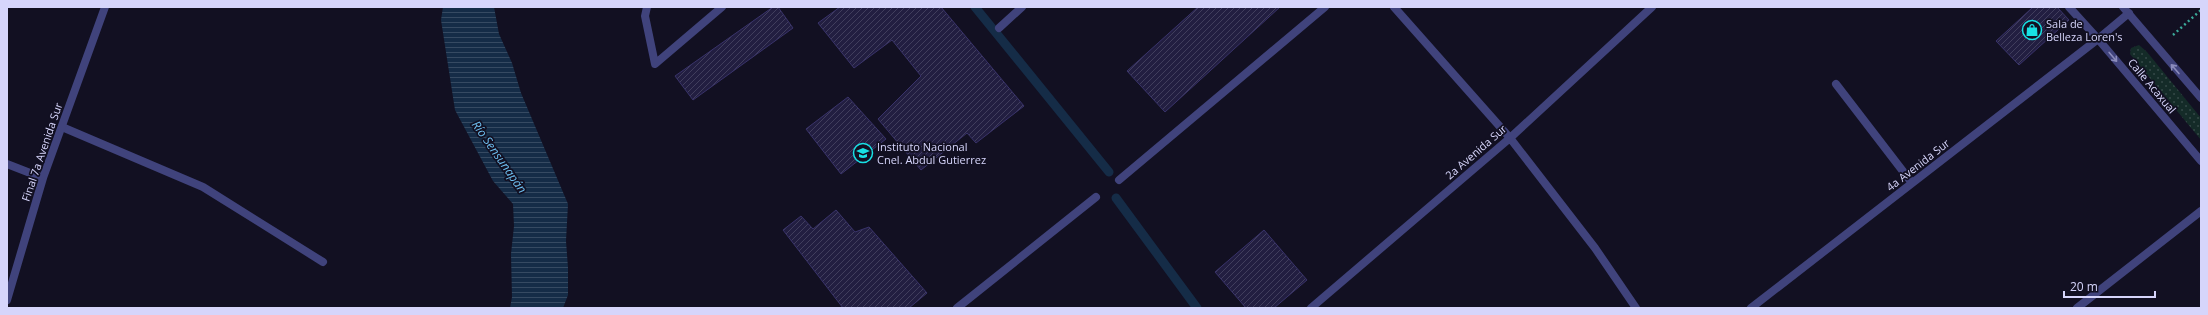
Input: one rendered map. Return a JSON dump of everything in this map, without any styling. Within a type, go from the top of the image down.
[{"type":"street","points":[[647,7],[645,16],[655,64],[722,7]]},
{"type":"street","points":[[999,28],[1022,7]]},
{"type":"street","points":[[1119,180],[1325,7]]},
{"type":"street","points":[[1394,7],[1510,138],[1595,248],[1636,308]]},
{"type":"street","name":"2a Avenida Sur","points":[[1311,308],[1510,138],[1652,7]]},
{"type":"street","name":"Calle Acaxual","points":[[2069,7],[2098,39],[2201,162]]},
{"type":"street","name":"Final 7a Avenida Sur","points":[[7,300],[43,178],[104,10]]},
{"type":"street","points":[[2126,10],[2201,98]]},
{"type":"street","name":"4a Avenida Sur","points":[[1751,308],[2098,39],[2126,10]]},
{"type":"street","points":[[1836,84],[1912,183]]},
{"type":"street","points":[[62,127],[203,187],[323,262]]},
{"type":"street","points":[[7,164],[43,178]]},
{"type":"street","points":[[957,308],[1096,197]]},
{"type":"street","points":[[2076,308],[2201,211]]},
{"type":"path","points":[[2158,49],[2201,10]]},
{"type":"green space","points":[[2139,45],[2147,52],[2201,118],[2201,140],[2130,54],[2131,48]]},
{"type":"water","name":"Río Sensunapán","points":[[443,7],[494,7],[499,34],[512,63],[521,93],[568,204],[566,241],[568,295],[563,308],[510,308],[512,297],[511,254],[514,226],[513,204],[493,181],[455,110],[441,20]]},
{"type":"building","points":[[773,7],[778,7],[793,28],[693,100],[675,76]]},
{"type":"building","points":[[840,7],[941,7],[1024,106],[976,143],[967,133],[921,170],[878,119],[921,76],[892,40],[854,68],[818,23]]},
{"type":"building","points":[[1198,7],[1280,7],[1165,112],[1127,71]]},
{"type":"building","name":"Sala de Belleza Loren's","points":[[2033,7],[2057,7],[2069,20],[2019,65],[1996,41]]},
{"type":"building","points":[[848,97],[886,139],[841,174],[806,129]]},
{"type":"building","points":[[836,210],[855,232],[869,227],[927,293],[909,308],[843,308],[783,230],[801,216],[813,229]]},
{"type":"building","points":[[1264,230],[1307,280],[1274,308],[1246,308],[1215,272]]},
{"type":"waterway","points":[[975,7],[1109,172]]},
{"type":"waterway","points":[[1116,198],[1197,308]]},
{"type":"place","name":"Sala de Belleza Loren's","points":[[2032,30]]},
{"type":"place","name":"Instituto Nacional Cnel. Abdul Gutierrez","points":[[863,153]]}]
